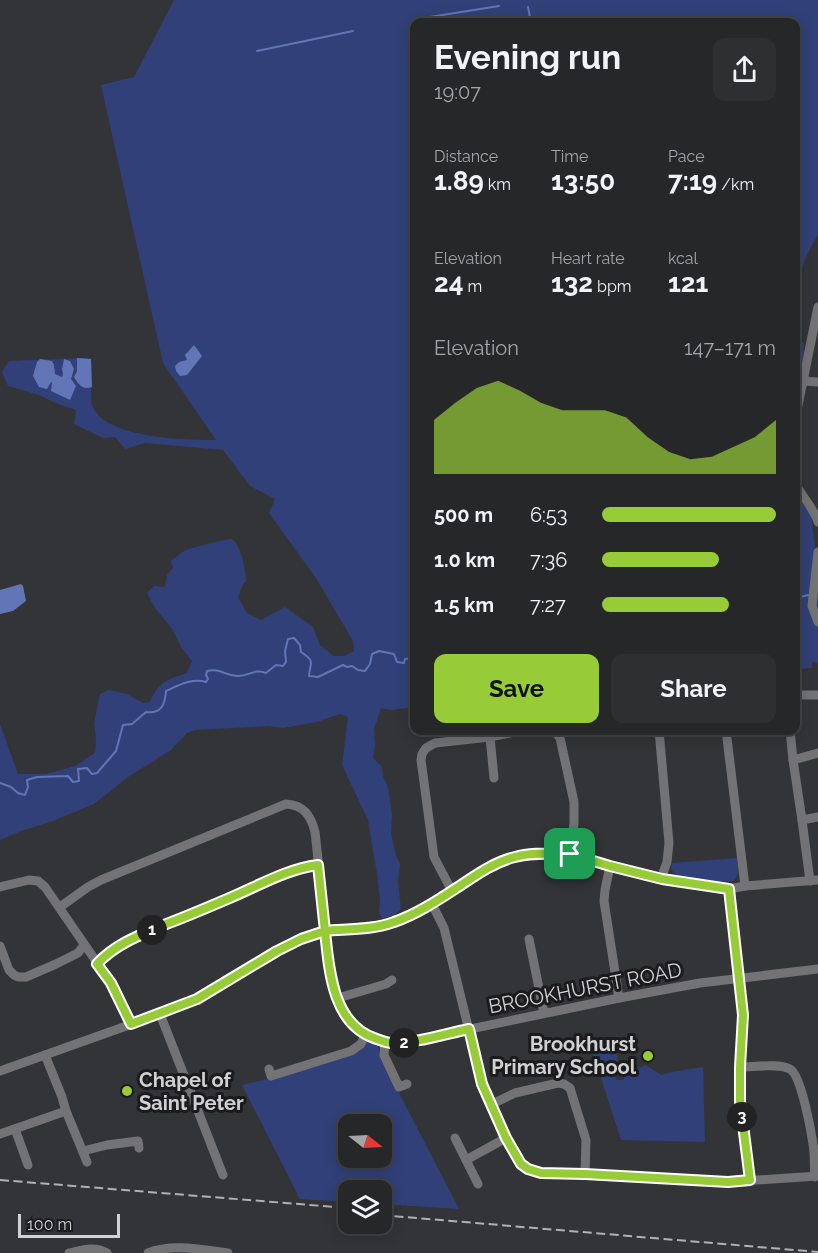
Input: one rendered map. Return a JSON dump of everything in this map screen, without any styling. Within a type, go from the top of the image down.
[{"type":"street","points":[[800,396],[818,307]]},
{"type":"street","points":[[803,381],[818,382]]},
{"type":"street","points":[[800,493],[815,513],[818,522]]},
{"type":"street","points":[[818,552],[812,606],[818,622]]},
{"type":"street","points":[[800,696],[818,695]]},
{"type":"street","points":[[452,891],[434,857],[422,754],[426,748],[435,743],[500,735]]},
{"type":"street","points":[[558,735],[574,802],[570,854]]},
{"type":"street","points":[[659,735],[669,843],[662,879]]},
{"type":"street","points":[[727,735],[745,886]]},
{"type":"street","points":[[0,1071],[197,999],[301,939],[325,931],[382,926],[394,922],[432,904],[478,873],[514,857],[530,854],[570,854],[662,879],[729,889],[814,881],[802,820],[790,735]]},
{"type":"street","points":[[490,737],[494,778]]},
{"type":"street","points":[[793,760],[818,753]]},
{"type":"street","name":"BROOKHURST ROAD","points":[[60,907],[101,880],[286,804],[296,806],[308,814],[312,821],[329,961],[333,985],[344,1014],[365,1035],[388,1043],[408,1042],[619,998],[700,984],[818,969]]},
{"type":"street","points":[[802,820],[818,817]]},
{"type":"street","points":[[97,964],[105,955],[135,937],[232,898],[286,873],[318,865]]},
{"type":"street","points":[[610,866],[604,901],[619,998]]},
{"type":"street","points":[[0,887],[29,880],[38,881],[45,887],[111,983],[131,1024]]},
{"type":"street","points":[[729,889],[743,1015],[740,1101],[750,1180]]},
{"type":"street","points":[[432,904],[444,928],[482,1084],[506,1138],[521,1164],[528,1169],[541,1173],[728,1182],[816,1177],[806,1110],[795,1072],[782,1066],[740,1067]]},
{"type":"street","points":[[529,939],[544,1013]]},
{"type":"street","points":[[0,946],[9,970],[18,977],[26,977],[78,953],[84,945]]},
{"type":"street","points":[[338,998],[389,984]]},
{"type":"street","points":[[160,1014],[224,1175]]},
{"type":"street","points":[[269,1069],[271,1076],[351,1051],[361,1044],[365,1035]]},
{"type":"street","points":[[385,1042],[384,1055],[399,1087],[407,1084]]},
{"type":"street","points":[[45,1056],[87,1162]]},
{"type":"street","points":[[492,1104],[515,1093],[558,1083],[570,1088],[586,1140],[585,1174]]},
{"type":"street","points":[[0,1134],[66,1111]]},
{"type":"street","points":[[15,1129],[28,1165]]},
{"type":"street","points":[[455,1138],[478,1184]]},
{"type":"street","points":[[466,1160],[506,1138]]},
{"type":"street","points":[[83,1151],[138,1141],[139,1148]]},
{"type":"street","points":[[148,1253],[174,1248],[228,1253]]},
{"type":"street","points":[[69,1253],[98,1249],[106,1253]]},
{"type":"shaded area","points":[[174,0],[818,0],[818,235],[807,254],[800,278],[800,18],[410,18],[410,708],[391,710],[381,708],[374,729],[373,758],[382,767],[388,787],[392,815],[391,834],[400,864],[398,882],[401,909],[394,915],[383,919],[379,914],[377,874],[368,820],[342,765],[348,717],[340,714],[317,722],[283,728],[268,726],[195,730],[187,733],[171,750],[128,777],[94,804],[0,840],[0,724],[18,774],[46,774],[75,766],[95,753],[94,723],[100,694],[109,690],[127,694],[143,703],[150,702],[156,690],[164,682],[187,673],[192,661],[147,593],[154,586],[165,587],[167,575],[173,568],[171,561],[186,550],[209,543],[231,539],[235,541],[244,565],[246,581],[238,597],[247,613],[261,620],[285,607],[313,627],[320,645],[334,656],[344,656],[354,651],[353,641],[316,578],[269,513],[275,499],[250,486],[223,450],[145,443],[125,449],[115,437],[103,438],[74,424],[76,410],[39,395],[8,386],[2,372],[9,361],[91,359],[92,405],[100,416],[112,425],[129,431],[167,438],[216,440],[163,363],[101,85],[134,77]]},
{"type":"shaded area","points":[[803,342],[804,358],[800,372],[800,343]]},
{"type":"shaded area","points":[[194,345],[202,356],[187,375],[180,376],[175,366],[187,360],[185,355]]},
{"type":"shaded area","points":[[77,358],[91,359],[92,387],[81,386],[74,377],[77,371]]},
{"type":"shaded area","points":[[40,359],[52,361],[55,374],[62,377],[64,359],[70,361],[74,369],[71,379],[76,386],[70,400],[51,391],[52,382],[47,389],[39,387],[33,376]]},
{"type":"shaded area","points":[[800,500],[811,514],[818,574],[818,663],[812,662],[812,668],[800,669]]},
{"type":"shaded area","points":[[21,584],[26,601],[13,611],[0,614],[0,590]]},
{"type":"shaded area","points":[[737,858],[738,874],[732,881],[692,880],[671,870],[672,863]]},
{"type":"shaded area","points":[[618,1036],[616,1044],[619,1072],[615,1072],[616,1080],[624,1080],[624,1074],[646,1065],[661,1075],[703,1067],[705,1142],[621,1140],[590,1044]]},
{"type":"shaded area","points":[[367,1041],[377,1043],[381,1058],[459,1209],[392,1205],[392,1180],[338,1180],[338,1201],[300,1199],[242,1085],[272,1078]]},
{"type":"waterway","points":[[423,18],[499,6]]},
{"type":"waterway","points":[[528,7],[530,18]]},
{"type":"waterway","points":[[257,51],[353,31]]},
{"type":"waterway","points":[[800,597],[809,595]]},
{"type":"waterway","points":[[0,783],[25,795],[28,787],[27,780],[37,777],[68,776],[73,782],[79,781],[78,769],[87,768],[92,774],[97,773],[116,751],[123,725],[132,724],[146,712],[159,710],[165,700],[166,691],[181,684],[206,682],[207,671],[215,670],[241,676],[258,672],[266,673],[276,665],[283,666],[286,662],[285,651],[288,639],[294,638],[300,645],[301,652],[309,658],[311,665],[309,676],[318,677],[343,665],[365,671],[370,664],[372,654],[379,651],[394,654],[397,662],[404,663],[405,659],[410,658]]},
{"type":"railway","points":[[0,1180],[338,1207]]},
{"type":"railway","points":[[392,1216],[818,1252]]},
{"type":"place","name":"Brookhurst Primary School","points":[[648,1056]]},
{"type":"place","name":"Chapel of Saint Peter","points":[[127,1091]]},
{"type":"route","points":[[570,854],[530,854],[514,857],[478,873],[432,904],[394,922],[382,926],[325,931],[318,865],[307,866],[135,937],[105,955],[97,964],[111,983],[131,1024],[197,999],[277,951],[301,939],[325,931],[333,985],[344,1014],[365,1035],[388,1043],[408,1042],[469,1029],[482,1084],[506,1138],[521,1164],[528,1169],[541,1173],[594,1176],[728,1182],[750,1180],[740,1101],[743,1015],[729,889],[680,883],[570,854]]}]
